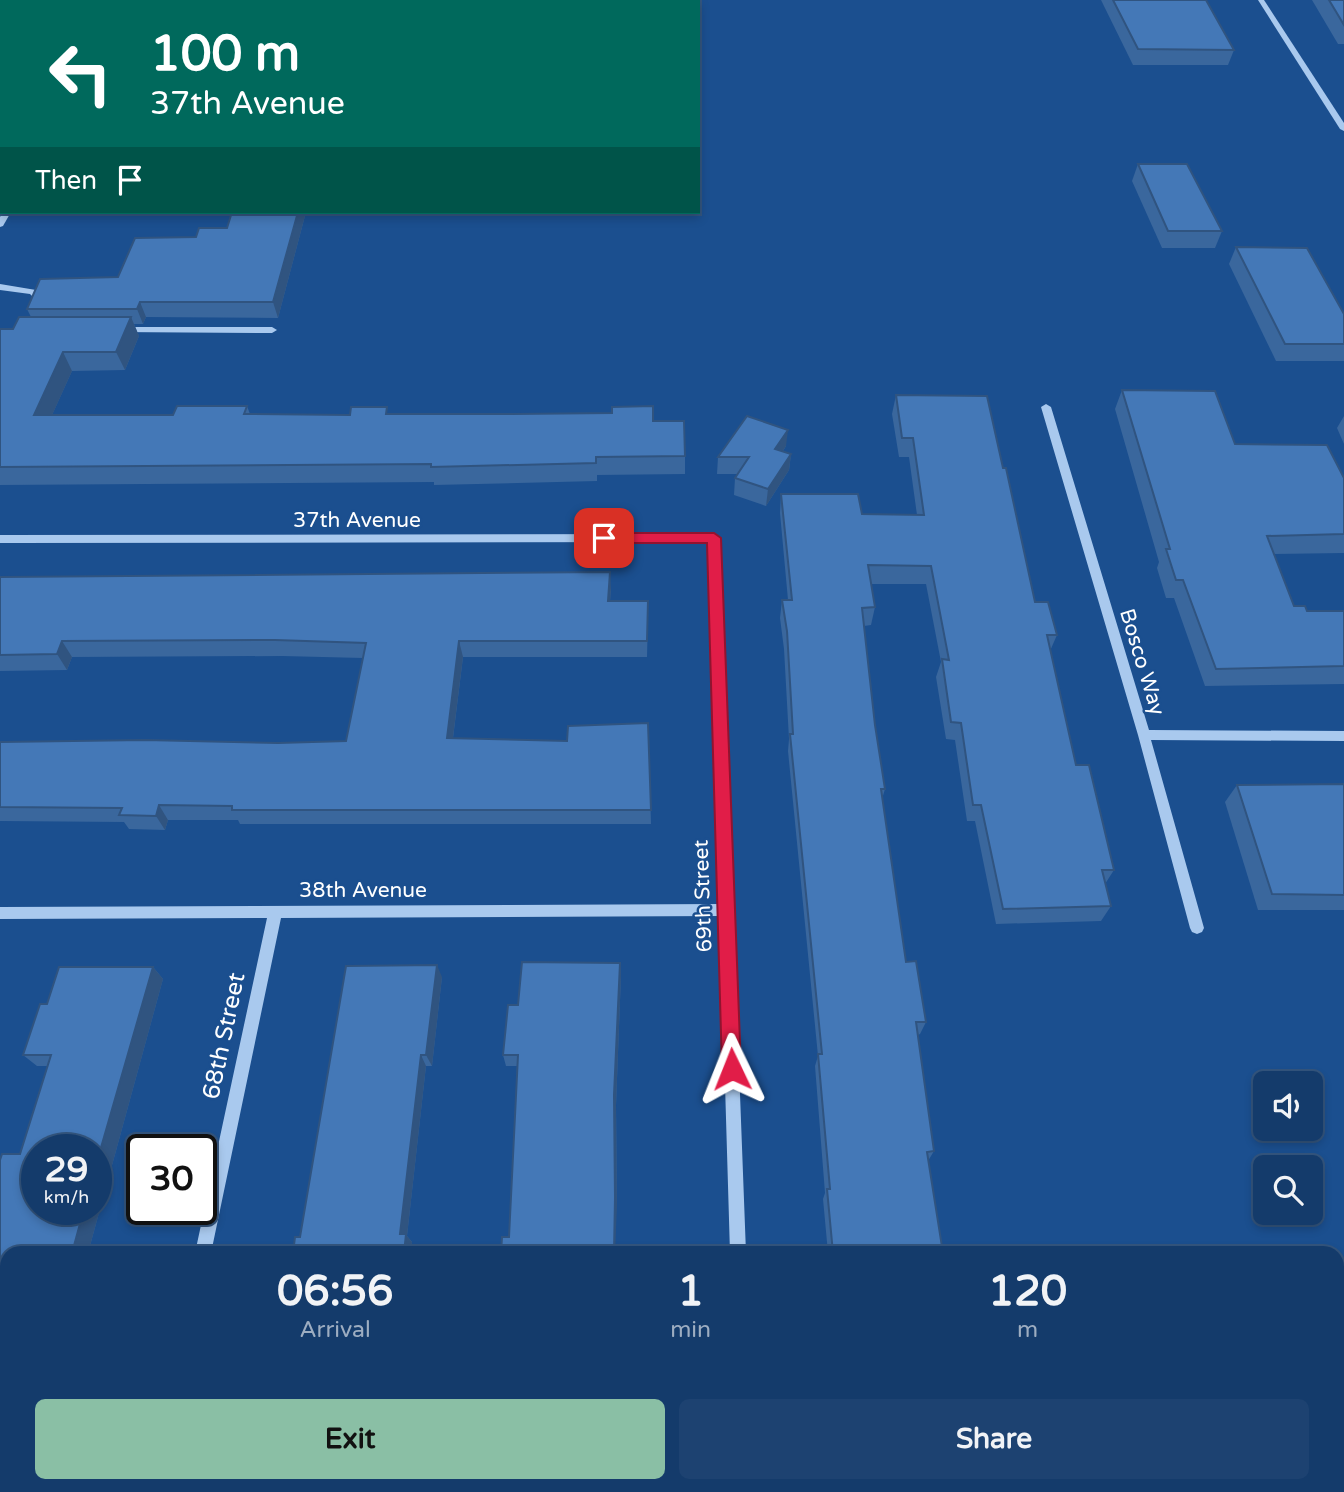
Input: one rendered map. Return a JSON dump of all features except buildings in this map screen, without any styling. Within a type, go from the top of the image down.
[{"type":"street","points":[[1261,0],[1344,129]]},
{"type":"street","points":[[0,287],[37,294],[39,303],[34,312]]},
{"type":"street","points":[[107,330],[272,330]]},
{"type":"street","name":"Bosco Way","points":[[1046,407],[1144,735],[1197,928]]},
{"type":"street","name":"37th Avenue","points":[[0,539],[714,538]]},
{"type":"street","name":"69th Street","points":[[714,538],[738,1246]]},
{"type":"street","points":[[1144,735],[1344,736]]},
{"type":"street","name":"38th Avenue","points":[[0,913],[726,910]]},
{"type":"street","name":"68th Street","points":[[204,1246],[275,912]]},
{"type":"route","points":[[604,538],[714,538],[732,1069]]}]
